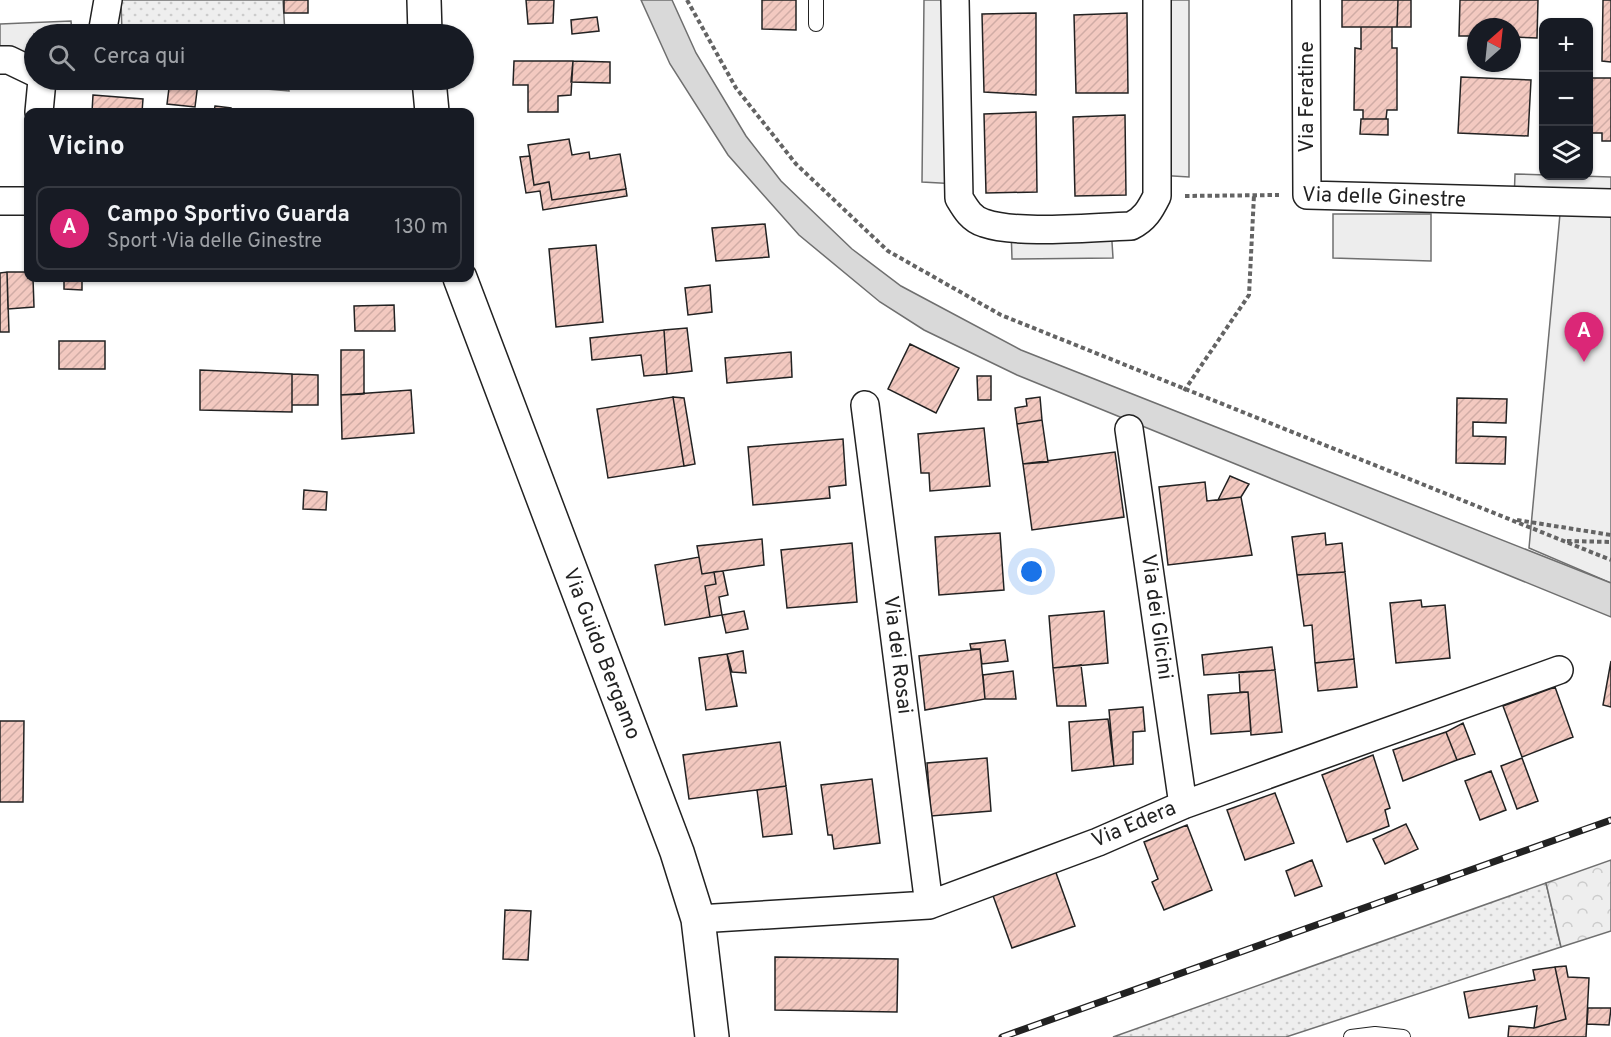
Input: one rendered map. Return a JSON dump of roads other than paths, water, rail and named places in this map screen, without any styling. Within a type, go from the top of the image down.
[{"type":"main road","points":[[424,0],[425,24]]},
{"type":"main road","points":[[430,90],[432,108]]},
{"type":"main road","name":"Via Guido Bergamo","points":[[459,282],[676,852],[698,919],[712,1037]]},
{"type":"street","points":[[104,24],[108,0]]},
{"type":"street","points":[[955,0],[959,198],[968,213],[982,223],[1011,228],[1131,226],[1142,221],[1157,196],[1157,0]]},
{"type":"street","name":"Via Feratine","points":[[1306,0],[1307,195]]},
{"type":"street","points":[[0,60],[9,60],[24,67]]},
{"type":"street","points":[[39,108],[41,90]]},
{"type":"street","name":"Via delle Ginestre","points":[[1307,195],[1611,203]]},
{"type":"street","points":[[0,201],[24,201]]},
{"type":"street","name":"Via dei Rosai","points":[[865,405],[929,905]]},
{"type":"street","name":"Via dei Glicini","points":[[1129,429],[1183,805]]},
{"type":"street","name":"Via Edera","points":[[698,919],[929,905],[1098,842],[1183,805],[1559,670]]},
{"type":"lane","points":[[816,0],[816,24]]},
{"type":"lane","points":[[1351,1037],[1375,1034],[1403,1037]]},
{"type":"railway","points":[[1002,1037],[1611,820]]},
{"type":"place","name":"Campo Sportivo Guarda","points":[[1584,362]]}]
